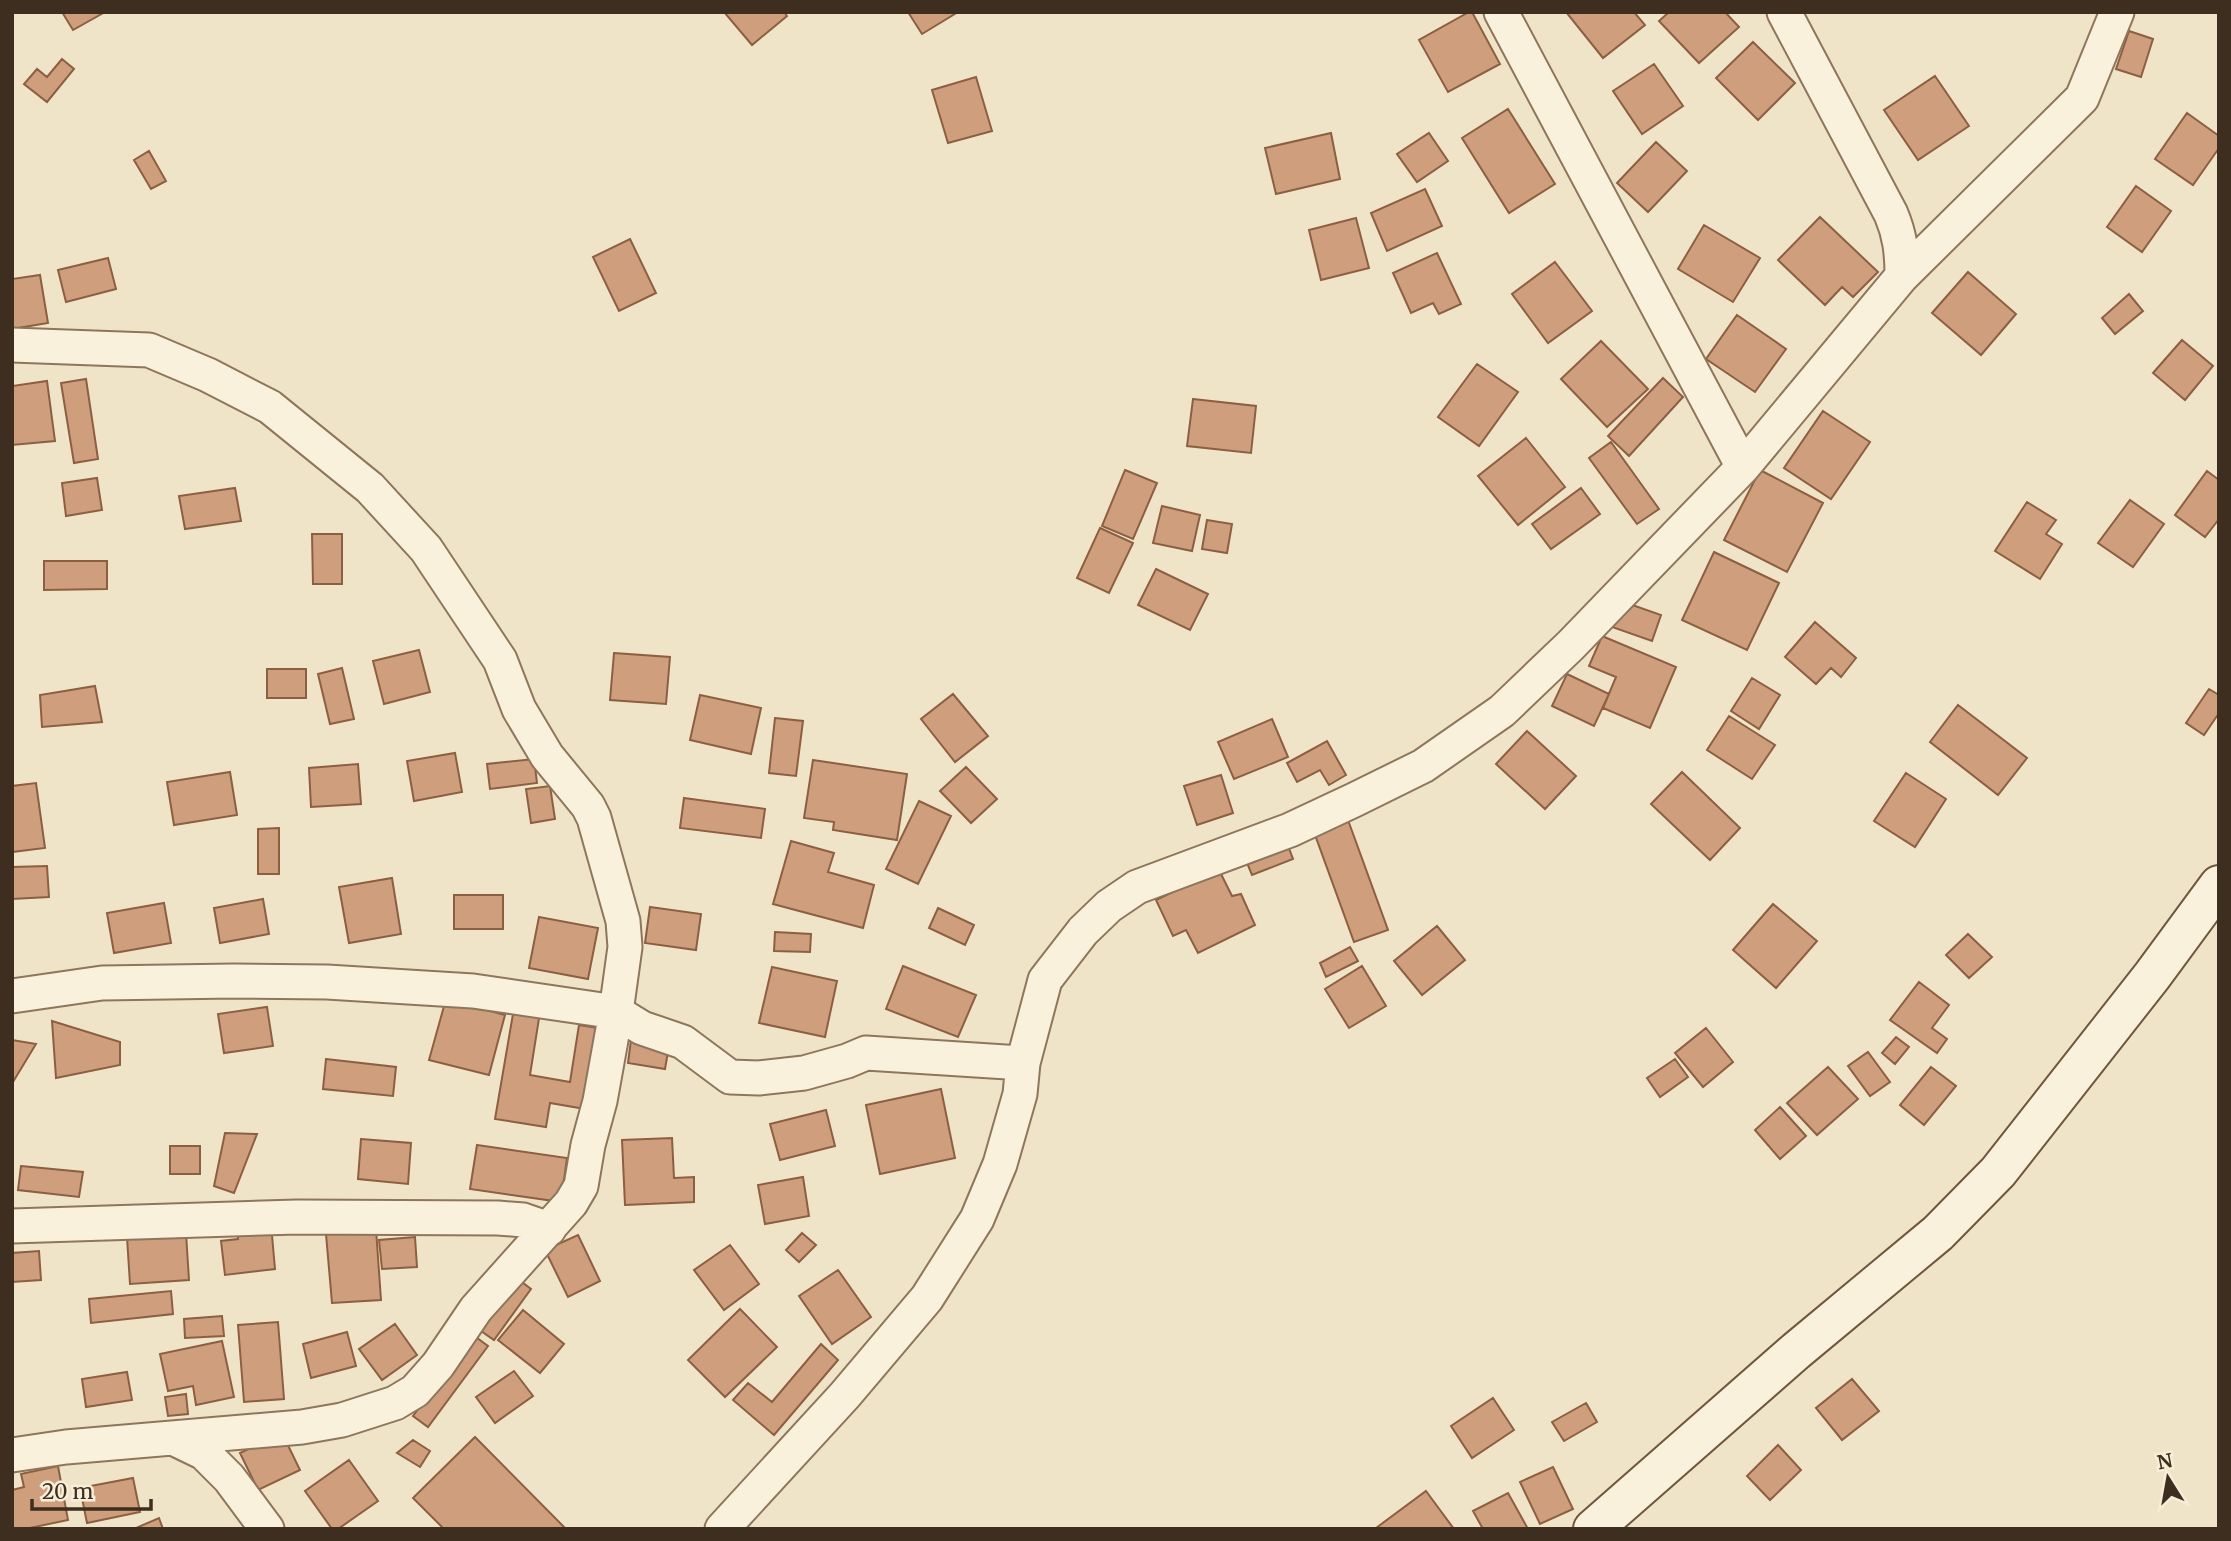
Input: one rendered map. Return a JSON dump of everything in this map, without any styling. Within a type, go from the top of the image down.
[{"type":"street","points":[[1501,12],[1743,467]]},
{"type":"street","points":[[1784,12],[1891,214],[1901,243],[1902,276]]},
{"type":"street","points":[[722,1529],[845,1395],[927,1298],[977,1219],[1000,1164],[1020,1094],[1023,1063],[1045,980],[1083,931],[1109,906],[1137,887],[1290,830],[1354,800],[1423,766],[1502,711],[1571,645],[1743,467],[1902,276],[2082,98],[2118,12]]},
{"type":"street","points":[[12,345],[149,350],[208,375],[270,407],[370,488],[426,549],[500,660],[519,709],[547,756],[588,806],[594,818],[623,921],[625,947],[600,1101],[580,1185],[571,1203],[476,1309],[438,1365],[415,1391],[395,1403],[342,1420],[302,1427],[66,1447],[12,1455]]},
{"type":"street","points":[[1593,1529],[1796,1351],[1938,1233],[1989,1181],[2152,976],[2219,885]]},
{"type":"street","points":[[12,996],[102,983],[234,981],[327,982],[473,991],[616,1012],[642,1028],[683,1042],[730,1077],[759,1078],[804,1073],[866,1053],[1023,1063]]},
{"type":"street","points":[[12,1226],[298,1217],[498,1217],[523,1220],[549,1229]]},
{"type":"street","points":[[173,1438],[204,1453],[229,1478],[267,1529]]},
{"type":"building","points":[[62,12],[105,12],[73,30]]},
{"type":"building","points":[[724,12],[784,12],[787,16],[752,45]]},
{"type":"building","points":[[908,12],[958,12],[922,34]]},
{"type":"building","points":[[1472,12],[1500,64],[1448,92],[1419,40]]},
{"type":"building","points":[[1566,12],[1634,12],[1645,25],[1603,58]]},
{"type":"building","points":[[1669,12],[1725,12],[1739,27],[1699,63],[1659,21]]},
{"type":"building","points":[[2129,31],[2153,39],[2141,77],[2116,69]]},
{"type":"building","points":[[1753,42],[1795,83],[1758,120],[1716,78]]},
{"type":"building","points":[[62,59],[74,69],[47,102],[24,84],[37,69],[47,77]]},
{"type":"building","points":[[1654,64],[1683,106],[1642,134],[1613,91]]},
{"type":"building","points":[[1935,76],[1969,126],[1918,160],[1884,110]]},
{"type":"building","points":[[976,77],[992,131],[948,143],[932,90]]},
{"type":"building","points":[[1508,109],[1555,184],[1509,213],[1462,138]]},
{"type":"building","points":[[2187,113],[2219,136],[2219,148],[2193,185],[2155,159]]},
{"type":"building","points":[[1331,133],[1340,179],[1276,194],[1265,148]]},
{"type":"building","points":[[1429,133],[1448,161],[1417,182],[1397,154]]},
{"type":"building","points":[[1656,142],[1687,171],[1648,212],[1617,183]]},
{"type":"building","points":[[149,151],[166,181],[151,189],[134,160]]},
{"type":"building","points":[[2136,186],[2171,211],[2142,252],[2107,227]]},
{"type":"building","points":[[1425,189],[1442,226],[1387,251],[1371,213]]},
{"type":"building","points":[[1820,217],[1878,272],[1853,297],[1842,287],[1825,305],[1778,260]]},
{"type":"building","points":[[1356,218],[1369,268],[1321,280],[1309,230]]},
{"type":"building","points":[[1704,225],[1760,258],[1733,302],[1678,269]]},
{"type":"building","points":[[630,239],[656,293],[619,311],[593,257]]},
{"type":"building","points":[[1437,253],[1461,304],[1439,314],[1433,303],[1411,313],[1393,273]]},
{"type":"building","points":[[108,258],[116,289],[66,302],[58,270]]},
{"type":"building","points":[[1555,262],[1592,311],[1548,343],[1512,294]]},
{"type":"building","points":[[1968,272],[2016,314],[1981,355],[1932,313]]},
{"type":"building","points":[[40,275],[48,323],[12,329],[12,279]]},
{"type":"building","points":[[2129,294],[2143,311],[2115,334],[2102,318]]},
{"type":"building","points":[[1737,315],[1786,349],[1755,392],[1706,359]]},
{"type":"building","points":[[2182,340],[2213,366],[2185,400],[2153,373]]},
{"type":"building","points":[[1601,341],[1648,389],[1607,427],[1561,379]]},
{"type":"building","points":[[1477,364],[1518,392],[1479,446],[1438,417]]},
{"type":"building","points":[[1663,378],[1683,397],[1629,456],[1608,436]]},
{"type":"building","points":[[86,379],[98,459],[74,463],[61,383]]},
{"type":"building","points":[[47,381],[55,441],[12,445],[12,386]]},
{"type":"building","points":[[1193,399],[1256,406],[1251,453],[1187,446]]},
{"type":"building","points":[[1823,411],[1870,442],[1831,499],[1784,468]]},
{"type":"building","points":[[1526,438],[1565,487],[1518,525],[1478,476]]},
{"type":"building","points":[[1611,442],[1659,509],[1637,524],[1589,458]]},
{"type":"building","points":[[1125,470],[1157,483],[1133,539],[1102,526]]},
{"type":"building","points":[[1760,470],[1823,503],[1787,572],[1724,540]]},
{"type":"building","points":[[2207,471],[2219,480],[2219,519],[2205,537],[2175,515]]},
{"type":"building","points":[[97,478],[102,510],[66,516],[62,483]]},
{"type":"building","points":[[235,488],[241,521],[185,529],[179,496]]},
{"type":"building","points":[[1581,488],[1600,514],[1551,549],[1532,524]]},
{"type":"building","points":[[2130,500],[2164,524],[2133,567],[2098,543]]},
{"type":"building","points":[[2027,502],[2056,520],[2046,534],[2062,544],[2040,579],[1995,551]]},
{"type":"building","points":[[1162,506],[1200,515],[1192,551],[1153,543]]},
{"type":"building","points":[[1207,520],[1232,524],[1227,553],[1202,549]]},
{"type":"building","points":[[1100,528],[1133,543],[1109,593],[1077,578]]},
{"type":"building","points":[[312,534],[342,534],[342,584],[313,584]]},
{"type":"building","points":[[1714,552],[1779,583],[1747,650],[1682,620]]},
{"type":"building","points":[[44,561],[107,561],[107,589],[44,590]]},
{"type":"building","points":[[1156,569],[1208,594],[1190,630],[1138,605]]},
{"type":"building","points":[[1621,601],[1661,615],[1652,641],[1612,627]]},
{"type":"building","points":[[1815,622],[1856,658],[1841,677],[1831,668],[1816,684],[1785,657]]},
{"type":"building","points":[[1602,636],[1676,667],[1650,728],[1603,708],[1616,677],[1589,666]]},
{"type":"building","points":[[419,650],[430,692],[384,704],[373,661]]},
{"type":"building","points":[[614,653],[670,657],[666,704],[610,700]]},
{"type":"building","points":[[342,668],[354,719],[330,724],[318,674]]},
{"type":"building","points":[[267,669],[306,669],[306,698],[267,698]]},
{"type":"building","points":[[1567,674],[1609,694],[1594,726],[1552,706]]},
{"type":"building","points":[[1752,678],[1780,695],[1759,729],[1731,711]]},
{"type":"building","points":[[95,686],[102,722],[42,727],[40,695]]},
{"type":"building","points":[[2209,689],[2219,695],[2219,713],[2204,735],[2186,723]]},
{"type":"building","points":[[953,694],[988,736],[955,762],[921,719]]},
{"type":"building","points":[[700,695],[761,708],[751,754],[690,740]]},
{"type":"building","points":[[1958,705],[2027,758],[1998,795],[1930,742]]},
{"type":"building","points":[[1729,716],[1775,745],[1752,779],[1707,750]]},
{"type":"building","points":[[775,718],[803,721],[796,776],[769,773]]},
{"type":"building","points":[[1272,719],[1288,757],[1234,779],[1218,742]]},
{"type":"building","points":[[1527,731],[1576,776],[1545,809],[1496,764]]},
{"type":"building","points":[[1327,741],[1346,775],[1329,785],[1320,770],[1297,782],[1287,763]]},
{"type":"building","points":[[455,753],[462,792],[414,801],[407,761]]},
{"type":"building","points":[[534,759],[537,783],[490,789],[487,764]]},
{"type":"building","points":[[813,760],[907,774],[897,840],[833,830],[834,822],[804,818]]},
{"type":"building","points":[[358,764],[361,804],[311,807],[309,768]]},
{"type":"building","points":[[966,767],[997,799],[971,823],[940,791]]},
{"type":"building","points":[[230,772],[237,815],[174,825],[167,782]]},
{"type":"building","points":[[1682,772],[1740,828],[1710,860],[1651,804]]},
{"type":"building","points":[[1906,773],[1946,799],[1915,847],[1874,821]]},
{"type":"building","points":[[1221,775],[1233,813],[1197,825],[1184,786]]},
{"type":"building","points":[[36,783],[45,848],[12,852],[12,786]]},
{"type":"building","points":[[550,786],[555,819],[531,823],[526,789]]},
{"type":"building","points":[[684,798],[765,809],[761,838],[680,828]]},
{"type":"building","points":[[919,801],[951,816],[918,884],[886,869]]},
{"type":"building","points":[[1348,820],[1388,930],[1354,942],[1314,832]]},
{"type":"building","points":[[279,828],[279,874],[258,874],[258,829]]},
{"type":"building","points":[[1284,835],[1293,859],[1252,875],[1242,851]]},
{"type":"building","points":[[791,841],[834,853],[828,872],[874,885],[863,928],[773,904]]},
{"type":"building","points":[[47,866],[49,897],[12,899],[12,867]]},
{"type":"building","points":[[1219,870],[1232,896],[1241,894],[1255,925],[1198,953],[1186,930],[1173,936],[1156,900]]},
{"type":"building","points":[[392,878],[401,934],[349,943],[339,887]]},
{"type":"building","points":[[454,895],[503,895],[503,929],[454,929]]},
{"type":"building","points":[[263,899],[269,934],[220,943],[214,908]]},
{"type":"building","points":[[164,903],[171,943],[114,953],[107,913]]},
{"type":"building","points":[[1773,904],[1817,941],[1776,988],[1733,950]]},
{"type":"building","points":[[650,907],[701,914],[696,950],[645,943]]},
{"type":"building","points":[[938,908],[974,925],[965,945],[929,928]]},
{"type":"building","points":[[539,917],[598,928],[588,979],[529,968]]},
{"type":"building","points":[[1437,926],[1465,960],[1422,995],[1394,961]]},
{"type":"building","points":[[775,932],[811,934],[810,952],[774,951]]},
{"type":"building","points":[[1968,934],[1992,957],[1969,978],[1946,955]]},
{"type":"building","points":[[1350,947],[1358,961],[1326,977],[1320,963]]},
{"type":"building","points":[[903,966],[976,995],[958,1037],[886,1009]]},
{"type":"building","points":[[1362,966],[1386,1006],[1349,1028],[1325,989]]},
{"type":"building","points":[[772,967],[837,981],[825,1037],[759,1023]]},
{"type":"building","points":[[1919,982],[1949,1005],[1932,1028],[1947,1039],[1937,1053],[1890,1020]]},
{"type":"building","points":[[446,999],[505,1015],[489,1075],[429,1060]]},
{"type":"building","points":[[267,1007],[273,1046],[224,1053],[218,1014]]},
{"type":"building","points":[[514,1008],[540,1012],[530,1075],[570,1082],[579,1025],[604,1029],[591,1110],[550,1103],[546,1127],[495,1119]]},
{"type":"building","points":[[52,1021],[120,1042],[120,1065],[56,1078]]},
{"type":"building","points":[[1706,1028],[1733,1062],[1703,1087],[1675,1053]]},
{"type":"building","points":[[1896,1037],[1909,1047],[1895,1064],[1882,1053]]},
{"type":"building","points":[[12,1040],[36,1044],[13,1082],[12,1081]]},
{"type":"building","points":[[631,1040],[669,1046],[665,1069],[628,1063]]},
{"type":"building","points":[[1868,1052],[1890,1082],[1870,1096],[1848,1066]]},
{"type":"building","points":[[326,1059],[396,1067],[393,1096],[323,1089]]},
{"type":"building","points":[[1675,1059],[1688,1077],[1660,1097],[1647,1078]]},
{"type":"building","points":[[1828,1067],[1858,1099],[1817,1135],[1787,1103]]},
{"type":"building","points":[[1931,1067],[1956,1086],[1924,1125],[1900,1105]]},
{"type":"building","points":[[941,1089],[955,1158],[880,1174],[866,1105]]},
{"type":"building","points":[[1780,1107],[1806,1136],[1780,1159],[1755,1130]]},
{"type":"building","points":[[826,1110],[835,1146],[780,1160],[770,1124]]},
{"type":"building","points":[[225,1133],[257,1134],[234,1193],[214,1186]]},
{"type":"building","points":[[672,1138],[674,1178],[694,1177],[694,1202],[625,1205],[622,1140]]},
{"type":"building","points":[[361,1139],[411,1143],[408,1184],[358,1179]]},
{"type":"building","points":[[477,1145],[567,1158],[561,1202],[470,1189]]},
{"type":"building","points":[[170,1146],[200,1146],[200,1174],[170,1174]]},
{"type":"building","points":[[21,1166],[83,1172],[79,1197],[18,1190]]},
{"type":"building","points":[[803,1177],[809,1216],[765,1224],[758,1185]]},
{"type":"building","points":[[271,1224],[275,1269],[225,1275],[221,1241],[238,1239],[237,1228]]},
{"type":"building","points":[[376,1229],[381,1300],[332,1303],[326,1234]]},
{"type":"building","points":[[186,1233],[189,1280],[130,1284],[127,1237]]},
{"type":"building","points":[[802,1233],[816,1245],[799,1262],[786,1250]]},
{"type":"building","points":[[578,1235],[600,1281],[568,1297],[545,1250]]},
{"type":"building","points":[[415,1237],[417,1267],[382,1269],[379,1240]]},
{"type":"building","points":[[730,1245],[759,1284],[724,1310],[694,1270]]},
{"type":"building","points":[[39,1251],[41,1280],[12,1282],[12,1253]]},
{"type":"building","points":[[838,1270],[871,1317],[832,1344],[799,1296]]},
{"type":"building","points":[[518,1279],[531,1289],[494,1340],[481,1331]]},
{"type":"building","points":[[171,1291],[173,1314],[91,1323],[89,1299]]},
{"type":"building","points":[[740,1309],[777,1347],[725,1397],[688,1360]]},
{"type":"building","points":[[523,1310],[564,1344],[540,1373],[498,1340]]},
{"type":"building","points":[[222,1316],[224,1336],[185,1338],[184,1319]]},
{"type":"building","points":[[278,1322],[284,1399],[244,1402],[238,1325]]},
{"type":"building","points":[[395,1324],[417,1355],[382,1380],[359,1349]]},
{"type":"building","points":[[347,1332],[356,1366],[311,1378],[303,1344]]},
{"type":"building","points":[[473,1335],[488,1346],[428,1427],[413,1416]]},
{"type":"building","points":[[222,1341],[234,1397],[196,1405],[193,1386],[168,1391],[160,1354]]},
{"type":"building","points":[[821,1344],[838,1360],[774,1435],[733,1400],[748,1383],[772,1402]]},
{"type":"building","points":[[514,1371],[533,1396],[495,1423],[476,1397]]},
{"type":"building","points":[[127,1372],[132,1400],[86,1407],[82,1379]]},
{"type":"building","points":[[1852,1379],[1879,1411],[1842,1440],[1816,1408]]},
{"type":"building","points":[[186,1394],[188,1414],[168,1416],[165,1397]]},
{"type":"building","points":[[1493,1398],[1514,1430],[1472,1458],[1451,1426]]},
{"type":"building","points":[[1586,1403],[1597,1422],[1564,1441],[1552,1422]]},
{"type":"building","points":[[282,1433],[300,1470],[258,1490],[240,1453]]},
{"type":"building","points":[[475,1437],[566,1529],[444,1529],[413,1498]]},
{"type":"building","points":[[413,1440],[430,1451],[420,1467],[397,1453]]},
{"type":"building","points":[[1778,1445],[1801,1470],[1770,1500],[1747,1476]]},
{"type":"building","points":[[349,1460],[378,1501],[338,1529],[332,1529],[305,1491]]},
{"type":"building","points":[[58,1466],[68,1520],[12,1529],[12,1490],[24,1487],[21,1474]]},
{"type":"building","points":[[1553,1467],[1573,1509],[1540,1524],[1520,1482]]},
{"type":"building","points":[[133,1478],[140,1512],[87,1523],[80,1488]]},
{"type":"building","points":[[1426,1491],[1454,1529],[1376,1528]]},
{"type":"building","points":[[1508,1493],[1528,1529],[1483,1529],[1473,1511]]},
{"type":"building","points":[[159,1518],[163,1529],[136,1528]]}]
